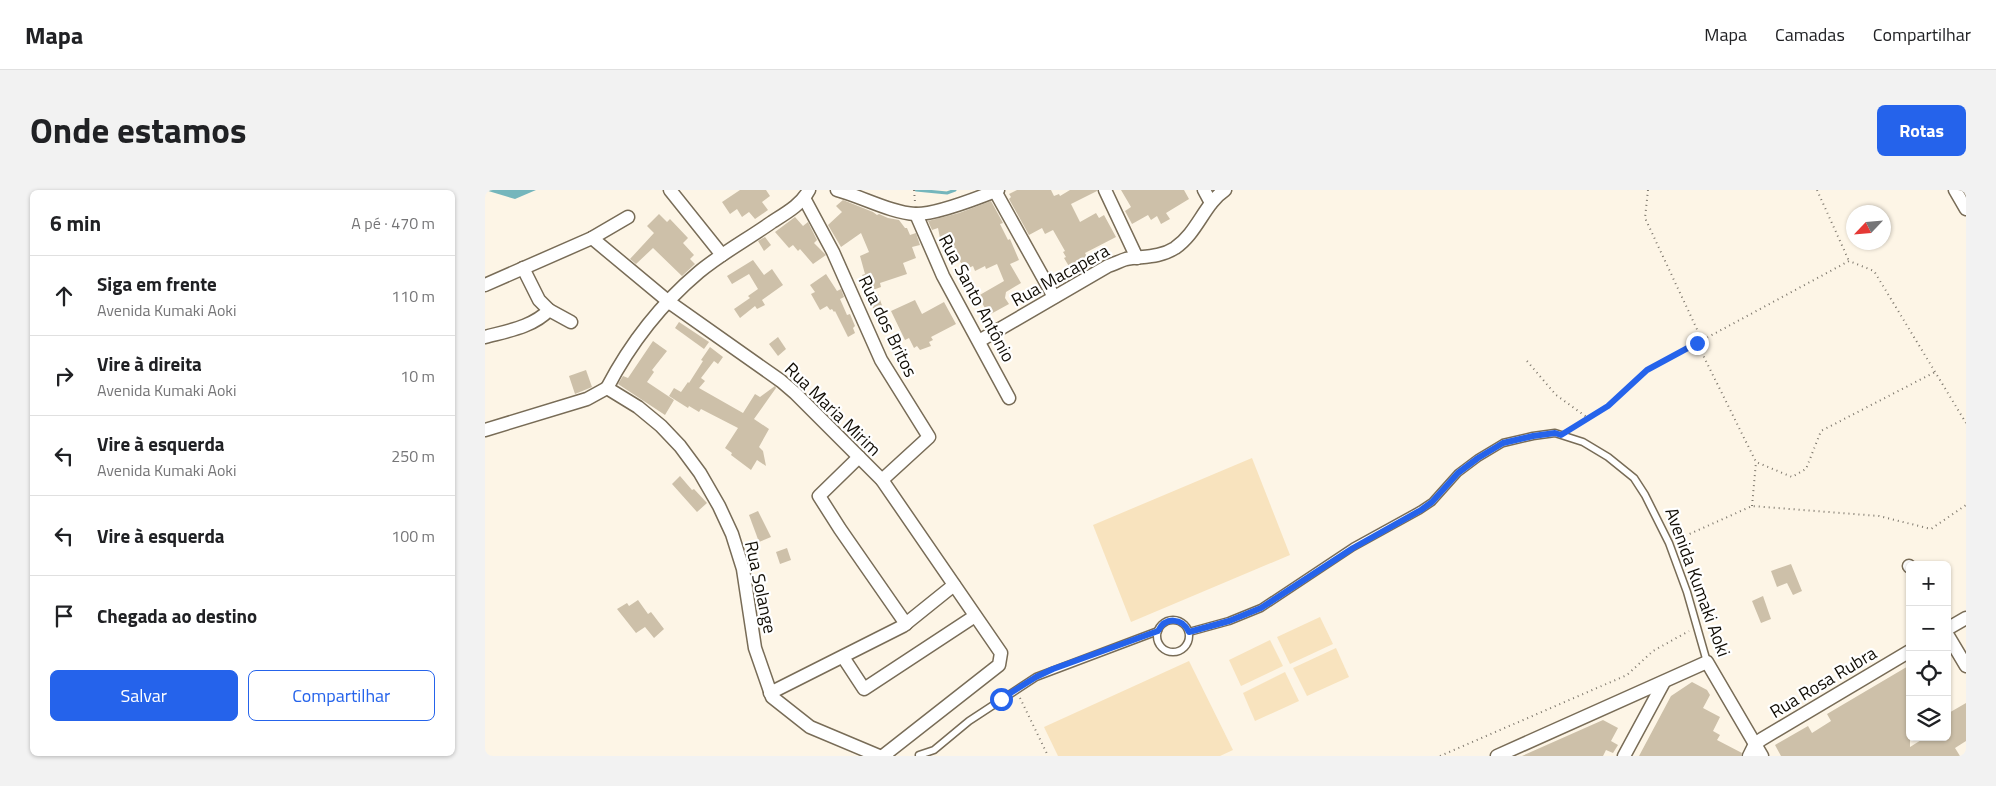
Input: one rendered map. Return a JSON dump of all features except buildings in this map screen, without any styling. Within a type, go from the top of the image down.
[{"type":"street","points":[[670,190],[722,255]]},
{"type":"street","points":[[837,190],[903,212],[915,209],[940,210],[996,191],[1054,297]]},
{"type":"street","points":[[1105,190],[1137,258]]},
{"type":"street","points":[[1204,190],[1211,203]]},
{"type":"street","name":"Rua Macapera","points":[[979,341],[1108,266],[1124,260],[1159,256],[1175,248],[1196,228],[1211,203],[1225,190]]},
{"type":"street","points":[[1955,190],[1966,209]]},
{"type":"street","points":[[485,430],[587,399],[607,388],[624,356],[669,302],[700,272],[791,209],[807,194]]},
{"type":"street","name":"Rua dos Britos","points":[[807,194],[881,360],[929,437],[882,480]]},
{"type":"street","name":"Rua Santo Antônio","points":[[915,209],[943,276],[1009,398]]},
{"type":"street","points":[[485,285],[592,238],[628,217]]},
{"type":"street","name":"Rua Maria Mirim","points":[[592,238],[669,302],[781,381],[882,480],[1001,653],[999,665],[883,756]]},
{"type":"street","points":[[523,268],[539,300],[549,310],[571,322]]},
{"type":"street","points":[[485,337],[528,325],[541,319],[549,310]]},
{"type":"street","name":"Rua Solange","points":[[607,388],[661,426],[680,446],[700,473],[719,506],[732,534],[743,569],[755,648],[772,697],[810,726],[879,756]]},
{"type":"street","points":[[859,457],[819,496],[906,624]]},
{"type":"street","points":[[771,692],[906,624],[954,585]]},
{"type":"street","points":[[843,657],[863,688],[975,616]]},
{"type":"street","points":[[1951,627],[1966,618]]},
{"type":"street","points":[[1951,641],[1966,666]]},
{"type":"street","name":"Rua Rosa Rubra","points":[[1755,744],[1906,653]]},
{"type":"street","points":[[1497,756],[1707,662]]},
{"type":"street","name":"Avenida Kumaki Aoki","points":[[1707,662],[1762,756]]},
{"type":"street","points":[[1624,756],[1664,682]]},
{"type":"street","points":[[1749,756],[1755,744]]},
{"type":"lane","name":"Avenida Kumaki Aoki","points":[[1189,632],[1229,621],[1261,608],[1353,548],[1421,510],[1432,502],[1458,473],[1503,443],[1555,433],[1583,442],[1608,457],[1634,478],[1645,495],[1669,543],[1707,662]]},
{"type":"lane","points":[[1174,620],[1183,624],[1189,632],[1189,642],[1178,652],[1168,652],[1157,641],[1158,631],[1164,623],[1174,620]]},
{"type":"lane","points":[[919,755],[934,750],[969,721],[1016,689],[1053,669],[1158,631]]},
{"type":"path","points":[[914,190],[915,209]]},
{"type":"path","points":[[1648,190],[1645,218],[1702,340]]},
{"type":"path","points":[[1817,190],[1849,261],[1874,271],[1966,423]]},
{"type":"path","points":[[1561,435],[1608,406],[1647,370],[1849,261]]},
{"type":"path","points":[[1697,343],[1756,462],[1752,506]]},
{"type":"path","points":[[1527,361],[1556,395],[1588,418]]},
{"type":"path","points":[[1756,462],[1792,477],[1806,469],[1821,431],[1935,372]]},
{"type":"path","points":[[1669,543],[1752,506],[1879,516],[1931,529],[1966,505]]},
{"type":"path","points":[[1440,756],[1627,675],[1653,651],[1697,627]]},
{"type":"path","points":[[1016,689],[1048,756]]},
{"type":"shaded area","points":[[1252,458],[1290,555],[1131,622],[1093,525]]},
{"type":"shaded area","points":[[1320,617],[1333,644],[1290,664],[1277,637]]},
{"type":"shaded area","points":[[1270,640],[1283,666],[1241,686],[1229,660]]},
{"type":"shaded area","points":[[1336,648],[1349,677],[1307,696],[1293,668]]},
{"type":"shaded area","points":[[1189,661],[1233,750],[1220,756],[1058,756],[1044,727]]},
{"type":"shaded area","points":[[1285,672],[1299,701],[1255,721],[1243,693]]},
{"type":"water","points":[[485,190],[536,190],[515,199]]},
{"type":"waterway","points":[[916,190],[947,193],[955,190]]},
{"type":"route","points":[[1001,699],[1036,677],[1053,669],[1158,631],[1160,626],[1169,621],[1179,621],[1187,627],[1189,632],[1229,621],[1261,608],[1353,548],[1421,510],[1432,502],[1458,473],[1478,458],[1503,443],[1533,436],[1555,433],[1561,435],[1608,406],[1647,370],[1697,343]]}]
